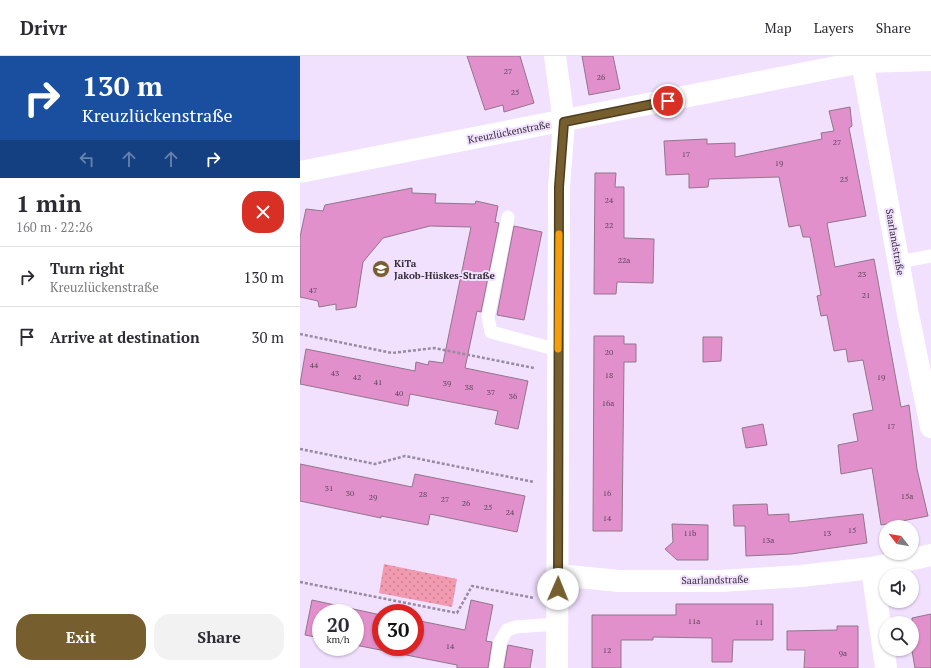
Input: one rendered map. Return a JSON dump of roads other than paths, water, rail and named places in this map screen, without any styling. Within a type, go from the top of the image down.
[{"type":"street","points":[[555,56],[564,122],[559,187],[557,668]]},
{"type":"street","name":"Kreuzlückenstraße","points":[[300,172],[564,122],[862,59],[931,60]]},
{"type":"street","name":"Saarlandstraße","points":[[862,59],[898,262],[930,419]]},
{"type":"street","name":"Saarlandstraße","points":[[558,575],[619,581],[720,581],[801,576],[872,568],[931,555]]},
{"type":"street","points":[[872,568],[886,668]]},
{"type":"lane","points":[[508,217],[488,317],[491,332],[558,350]]},
{"type":"lane","points":[[898,262],[931,256]]},
{"type":"lane","points":[[496,668],[500,642],[507,630],[557,613]]},
{"type":"place","name":"KiTa Jakob-Hüskes-Straße","points":[[381,269]]}]
